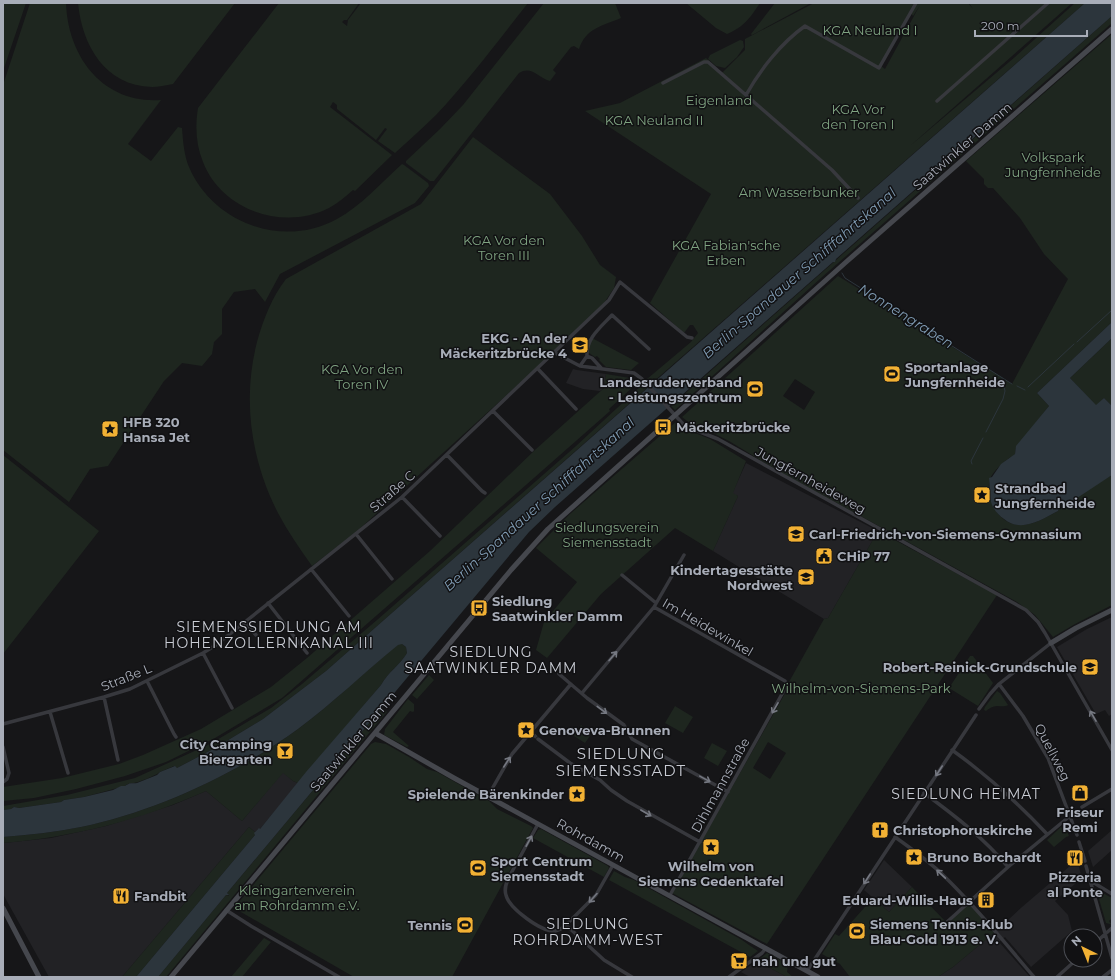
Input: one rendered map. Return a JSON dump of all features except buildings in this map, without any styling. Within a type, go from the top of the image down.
[{"type":"main road","name":"Saatwinkler Damm","points":[[171,977],[530,548],[563,515],[674,414],[1112,29]]},
{"type":"main road","points":[[1051,644],[1079,626],[1112,610]]},
{"type":"main road","name":"Rohrdamm","points":[[375,733],[818,977]]},
{"type":"main road","points":[[3,908],[40,977]]},
{"type":"street","points":[[746,95],[773,57],[805,26],[879,68],[916,3]]},
{"type":"street","points":[[937,101],[1048,3]]},
{"type":"street","points":[[663,83],[704,62],[708,62],[832,170],[858,198]]},
{"type":"street","name":"Straße C","points":[[245,622],[402,497],[610,300],[620,282],[687,337],[692,338]]},
{"type":"street","points":[[580,366],[587,356],[586,349],[592,337],[612,316],[649,349]]},
{"type":"street","points":[[554,353],[580,366],[602,368]]},
{"type":"street","points":[[587,356],[592,358],[602,368]]},
{"type":"street","name":"Jungfernheideweg","points":[[602,368],[629,372],[640,377],[684,425],[718,439],[1016,604],[1033,617],[1051,644],[1112,750]]},
{"type":"street","points":[[538,369],[576,410]]},
{"type":"street","points":[[493,411],[532,450]]},
{"type":"street","points":[[447,455],[485,493]]},
{"type":"street","points":[[402,497],[440,536]]},
{"type":"street","points":[[356,534],[392,579]]},
{"type":"street","points":[[655,605],[684,555]]},
{"type":"street","points":[[311,569],[349,616]]},
{"type":"street","name":"Im Heidewinkel","points":[[622,575],[655,605],[785,681],[787,684]]},
{"type":"street","points":[[268,603],[307,652]]},
{"type":"street","name":"Im Heidewinkel","points":[[582,693],[655,605]]},
{"type":"street","points":[[245,622],[256,635]]},
{"type":"street","name":"Straße L","points":[[3,724],[130,689],[216,646],[245,622]]},
{"type":"street","points":[[979,709],[999,684],[1051,644]]},
{"type":"street","points":[[203,653],[232,708]]},
{"type":"street","points":[[559,674],[624,726],[632,738],[728,792]]},
{"type":"street","points":[[147,680],[176,737]]},
{"type":"street","points":[[488,796],[505,765],[532,734],[571,684]]},
{"type":"street","name":"Dihlmannstraße","points":[[670,896],[787,684]]},
{"type":"street","name":"Quellweg","points":[[999,684],[1023,716],[1048,758],[1077,835]]},
{"type":"street","points":[[104,697],[118,760]]},
{"type":"street","points":[[50,712],[68,773]]},
{"type":"street","points":[[807,971],[976,715]]},
{"type":"street","points":[[538,739],[566,761],[600,780],[627,801],[700,842]]},
{"type":"street","points":[[3,747],[9,773],[8,779],[3,782]]},
{"type":"street","points":[[952,750],[1014,800],[1047,834]]},
{"type":"street","points":[[1082,807],[1112,789]]},
{"type":"street","points":[[924,793],[965,824],[1008,867]]},
{"type":"street","points":[[947,922],[1008,867],[1076,811]]},
{"type":"street","points":[[538,824],[508,879],[506,894],[514,906],[539,927],[555,931],[562,929],[596,895],[613,865]]},
{"type":"street","points":[[895,837],[932,865],[969,902],[1034,977]]},
{"type":"street","points":[[1079,842],[1084,861]]},
{"type":"street","points":[[1086,866],[1112,958]]},
{"type":"street","points":[[1091,881],[1112,894]]},
{"type":"street","points":[[226,910],[339,977]]},
{"type":"street","points":[[566,925],[604,960],[632,977]]},
{"type":"street","points":[[1105,934],[1112,928]]},
{"type":"street","points":[[729,977],[762,953],[766,948]]},
{"type":"street","points":[[1057,977],[1067,968]]},
{"type":"street","points":[[1103,977],[1112,970]]},
{"type":"shaded area","points":[[573,369],[606,374],[604,388],[600,391],[583,389],[566,383]]},
{"type":"shaded area","points":[[746,463],[878,531],[828,618],[824,619],[713,551],[738,496],[732,494]]},
{"type":"shaded area","name":"Robert-Reinick-Grundschule","points":[[1112,617],[1112,714],[1109,716],[1105,710],[1096,714],[1057,647],[1087,629]]},
{"type":"shaded area","points":[[283,772],[293,781],[298,783],[260,829],[255,832],[249,827],[122,977],[49,977],[3,894],[3,843],[51,838],[106,826],[173,805],[206,791],[242,821]]},
{"type":"shaded area","points":[[1112,830],[1112,850],[1093,867],[1088,851]]},
{"type":"shaded area","points":[[884,860],[912,887],[889,912],[864,890]]},
{"type":"shaded area","points":[[1077,860],[1082,878],[1055,901],[1068,915],[1071,928],[1063,928],[1063,939],[1031,967],[1005,937],[999,942],[1030,977],[938,977],[953,967],[995,932]]},
{"type":"shaded area","points":[[757,961],[787,977],[750,977],[741,972]]},
{"type":"green space","points":[[3,3],[26,3],[3,71]]},
{"type":"green space","points":[[30,3],[66,3],[68,23],[74,42],[92,73],[106,85],[122,94],[140,99],[161,100],[128,144],[151,161],[178,127],[182,128],[187,162],[200,187],[215,203],[232,216],[252,225],[273,230],[294,231],[316,228],[346,214],[371,194],[402,164],[428,183],[429,186],[415,203],[280,274],[265,302],[255,289],[234,292],[222,309],[222,334],[214,342],[212,354],[202,366],[182,363],[164,381],[108,466],[90,469],[69,502],[3,450],[3,85]]},
{"type":"green space","points":[[78,3],[235,3],[173,84],[152,87],[135,85],[121,79],[109,71],[99,60],[91,48],[85,34],[80,19]]},
{"type":"green space","points":[[279,3],[359,3],[347,20],[342,22],[347,26],[348,20],[361,3],[528,3],[448,102],[395,153],[378,141],[387,129],[385,128],[376,140],[337,109],[337,105],[333,102],[330,107],[392,155],[355,191],[353,190],[329,208],[311,215],[293,217],[274,216],[256,212],[239,204],[224,193],[212,179],[203,162],[197,136],[198,108]]},
{"type":"green space","points":[[544,3],[615,3],[621,18],[590,32],[582,42],[579,49],[574,46],[571,47],[553,70],[556,73],[550,81],[531,71],[527,70],[519,73],[434,181],[430,181],[406,163],[406,161],[463,105]]},
{"type":"green space","points":[[686,3],[760,3],[746,22],[727,34],[716,28]]},
{"type":"green space","points":[[775,3],[811,3],[752,35],[751,34]]},
{"type":"green space","points":[[814,3],[914,3],[881,66],[885,69],[920,5],[913,16],[911,13],[916,3],[968,3],[973,9],[969,3],[1072,3],[910,146],[1015,57],[1075,3],[1085,3],[652,383],[647,379],[691,342],[698,333],[693,325],[690,325],[684,333],[650,303],[711,194],[585,111],[620,103],[706,58],[722,73],[745,50],[745,39]]},
{"type":"green space","points":[[1112,16],[1112,23],[821,278],[675,410],[671,406]]},
{"type":"green space","name":"Volkspark Jungfernheide","points":[[1112,34],[1112,322],[1037,393],[1049,406],[1016,448],[1015,454],[1003,463],[993,474],[990,479],[989,487],[989,495],[992,503],[1001,517],[1007,522],[1023,525],[1036,522],[1058,511],[1060,506],[1112,475],[1112,605],[1053,637],[1035,615],[1017,602],[777,470],[729,441],[692,425],[682,417],[838,276],[1012,384],[1068,279],[1044,254],[1020,218],[993,188],[988,188],[984,184],[984,179],[966,161]],"holes":[[[795,379],[815,392],[804,410],[783,396]]]},
{"type":"green space","points":[[740,40],[743,41],[744,47],[737,57],[725,68],[716,66],[708,59],[710,55]]},
{"type":"green space","name":"KGA Vor den Toren IV","points":[[473,137],[550,194],[582,236],[600,265],[616,277],[614,288],[604,303],[556,350],[355,533],[312,566],[290,534],[278,513],[261,472],[256,451],[250,408],[250,386],[252,364],[265,317],[276,293],[286,279],[421,204]]},
{"type":"green space","points":[[592,338],[639,363],[631,370],[606,367],[597,356],[595,357],[589,353],[588,349]]},
{"type":"green space","points":[[1112,338],[1112,406],[1104,398],[1096,406],[1070,378]]},
{"type":"green space","points":[[606,374],[630,378],[636,384],[609,409],[610,411],[282,698],[215,738],[166,762],[125,776],[76,789],[34,798],[3,801],[3,787],[62,778],[119,764],[201,729],[271,687],[307,658],[430,551],[536,449],[604,388]]},
{"type":"green space","points":[[643,384],[647,388],[326,671],[263,719],[215,748],[177,768],[174,766],[136,783],[84,797],[64,800],[61,802],[19,808],[14,807],[3,810],[3,806],[67,795],[135,778],[210,744],[271,708],[302,684],[377,620],[576,446]]},
{"type":"green space","name":"Siedlungsverein Siemensstadt","points":[[676,422],[685,429],[710,439],[746,461],[733,493],[738,496],[713,551],[675,528],[601,594],[547,658],[536,650],[544,622],[577,582],[536,548],[570,514]]},
{"type":"green space","points":[[3,455],[99,531],[3,654]]},
{"type":"green space","name":"Wilhelm-von-Siemens-Park","points":[[878,531],[997,595],[767,944],[672,893],[791,683],[789,682],[824,619],[828,618]],"holes":[[[768,742],[786,753],[770,779],[753,768]]]},
{"type":"green space","points":[[398,644],[402,644],[406,647],[407,653],[298,783],[283,773],[242,821],[206,791],[157,811],[107,826],[81,832],[3,843],[3,837],[81,827],[110,820],[167,801],[222,776],[249,761],[298,729]]},
{"type":"green space","points":[[970,656],[973,656],[993,683],[978,706],[949,688]]},
{"type":"green space","points":[[429,675],[434,680],[417,699],[412,695]]},
{"type":"green space","points":[[997,691],[1008,705],[996,706],[986,711],[984,710],[985,707]]},
{"type":"green space","points":[[408,699],[414,704],[414,711],[410,711],[393,732],[409,746],[407,747],[384,735],[385,729]]},
{"type":"green space","points":[[675,706],[693,717],[683,733],[665,723]]},
{"type":"green space","points":[[382,708],[387,712],[166,977],[158,977],[226,895],[229,896],[227,893]]},
{"type":"green space","points":[[581,725],[592,733],[585,743],[574,736]]},
{"type":"green space","name":"Kleingartenverein am Rohrdamm e.V.","points":[[375,742],[386,744],[427,769],[437,772],[489,801],[497,809],[533,828],[452,977],[354,977],[234,908],[371,744]]},
{"type":"green space","points":[[712,743],[727,751],[718,766],[704,758]]},
{"type":"green space","points":[[249,827],[255,832],[255,835],[136,977],[122,977]]},
{"type":"green space","points":[[1061,827],[1064,830],[1066,829],[1069,836],[1054,847],[1047,840]]},
{"type":"green space","points":[[541,829],[608,866],[609,868],[604,877],[533,838],[538,830]]},
{"type":"green space","points":[[614,871],[634,880],[742,940],[758,951],[750,957],[609,880]]},
{"type":"green space","points":[[912,887],[946,922],[969,902],[995,932],[953,967],[938,977],[850,977],[840,964],[822,954],[835,934],[839,936],[873,898],[889,912]]},
{"type":"green space","points":[[1099,891],[1112,898],[1112,918],[1109,921],[1111,924],[1106,923],[1097,892]]},
{"type":"green space","points":[[264,938],[271,942],[242,977],[231,977]]},
{"type":"green space","points":[[767,953],[788,964],[787,972],[793,977],[787,977],[757,961]]},
{"type":"water","name":"Berlin-Spandauer Schifffahrtskanal","points":[[1085,3],[1112,3],[1112,16],[836,259],[835,262],[833,262],[555,507],[529,532],[227,893],[229,895],[226,895],[158,977],[136,977],[255,835],[254,833],[259,828],[260,829],[306,772],[401,661],[407,653],[406,647],[402,644],[398,645],[324,709],[298,729],[249,761],[195,789],[167,801],[110,820],[81,827],[3,837],[3,810],[14,807],[19,808],[61,802],[64,800],[113,790],[121,786],[137,783],[175,766],[177,768],[215,748],[263,719],[326,671]]},
{"type":"water","points":[[1112,322],[1112,338],[1070,378],[1096,405],[1104,398],[1112,406],[1112,475],[1071,502],[1064,503],[1060,506],[1058,511],[1045,518],[1031,524],[1017,525],[1011,523],[1000,516],[993,507],[990,499],[989,478],[992,477],[1001,464],[1015,454],[1016,446],[1049,406],[1037,393]]},
{"type":"waterway","name":"Nonnengraben","points":[[842,273],[845,278],[1012,384]]},
{"type":"waterway","name":"Nonnengraben","points":[[1077,342],[1112,310]]},
{"type":"waterway","name":"Nonnengraben","points":[[1028,387],[1074,344]]},
{"type":"waterway","points":[[986,432],[1003,399],[1005,391],[1002,378]]},
{"type":"waterway","name":"Nonnengraben","points":[[1017,386],[1025,390]]},
{"type":"waterway","points":[[972,464],[971,461],[983,438]]},
{"type":"tunnel","points":[[534,735],[538,739]]},
{"type":"place","name":"EKG - An der Mäckeritzbrücke 4","points":[[580,345]]},
{"type":"place","name":"Sportanlage Jungfernheide","points":[[892,374]]},
{"type":"place","name":"Landesruderverband - Leistungszentrum","points":[[755,389]]},
{"type":"place","name":"Mäckeritzbrücke","points":[[663,427]]},
{"type":"place","name":"HFB 320 Hansa Jet","points":[[110,429]]},
{"type":"place","name":"Strandbad Jungfernheide","points":[[982,495]]},
{"type":"place","name":"Carl-Friedrich-von-Siemens-Gymnasium","points":[[796,534]]},
{"type":"place","name":"CHiP 77","points":[[824,556]]},
{"type":"place","name":"Kindertagesstätte Nordwest","points":[[806,577]]},
{"type":"place","name":"Siedlung Saatwinkler Damm","points":[[479,608]]},
{"type":"place","name":"Robert-Reinick-Grundschule","points":[[1090,667]]},
{"type":"place","name":"Genoveva-Brunnen","points":[[526,730]]},
{"type":"place","name":"City Camping Biergarten","points":[[285,751]]},
{"type":"place","name":"Friseur Remi","points":[[1080,793]]},
{"type":"place","name":"Spielende Bärenkinder","points":[[577,794]]},
{"type":"place","name":"Christophoruskirche","points":[[880,830]]},
{"type":"place","name":"Wilhelm von Siemens Gedenktafel","points":[[711,847]]},
{"type":"place","name":"Bruno Borchardt","points":[[914,857]]},
{"type":"place","name":"Pizzeria al Ponte","points":[[1075,858]]},
{"type":"place","name":"Sport Centrum Siemensstadt","points":[[478,868]]},
{"type":"place","name":"Fandbit","points":[[121,896]]},
{"type":"place","name":"Eduard-Willis-Haus","points":[[986,900]]},
{"type":"place","name":"Tennis","points":[[465,925]]},
{"type":"place","name":"Siemens Tennis-Klub Blau-Gold 1913 e. V.","points":[[857,931]]},
{"type":"place","name":"nah und gut","points":[[739,961]]},
{"type":"district","name":"SIEMENSSIEDLUNG AM HOHENZOLLERNKANAL III","points":[[269,636]]},
{"type":"district","name":"SIEDLUNG SAATWINKLER DAMM","points":[[491,660]]},
{"type":"district","name":"SIEDLUNG SIEMENSSTADT","points":[[621,762]]},
{"type":"district","name":"SIEDLUNG HEIMAT","points":[[966,794]]},
{"type":"district","name":"SIEDLUNG ROHRDAMM-WEST","points":[[588,932]]},
{"type":"park label","name":"KGA Neuland I","points":[[870,30]]},
{"type":"park label","name":"Eigenland","points":[[719,100]]},
{"type":"park label","name":"KGA Vor den Toren I","points":[[858,116]]},
{"type":"park label","name":"KGA Neuland II","points":[[654,120]]},
{"type":"park label","name":"Am Wasserbunker","points":[[799,192]]},
{"type":"park label","name":"KGA Vor den Toren III","points":[[504,248]]},
{"type":"park label","name":"KGA Fabian'sche Erben","points":[[726,252]]}]
